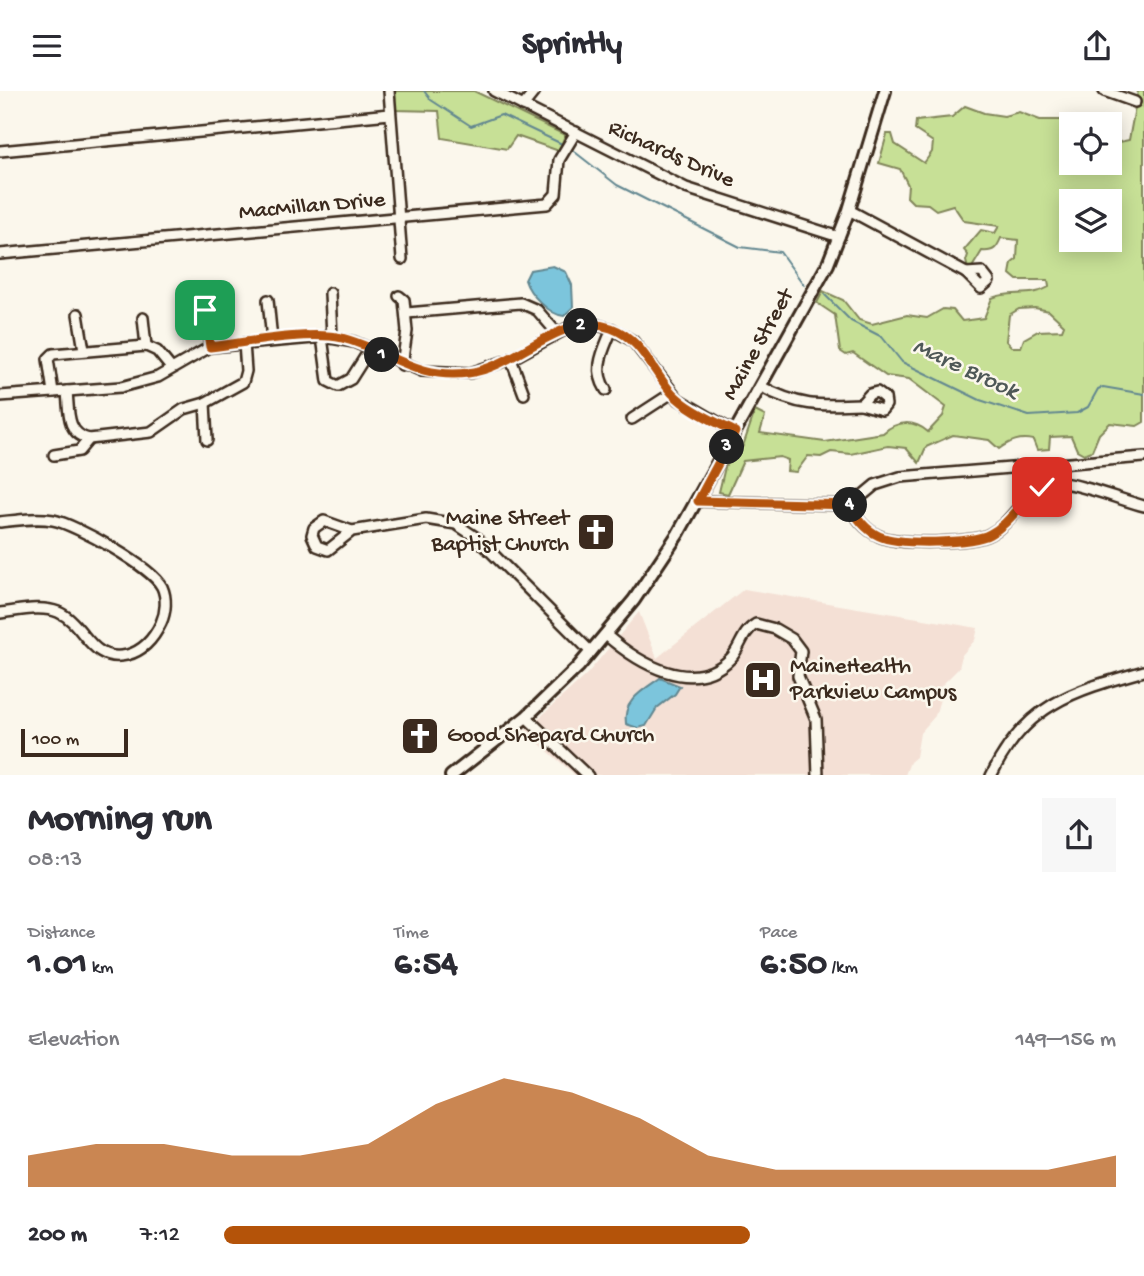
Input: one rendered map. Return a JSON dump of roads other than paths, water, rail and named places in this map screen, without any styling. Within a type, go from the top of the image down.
[{"type":"street","points":[[389,91],[402,259]]},
{"type":"street","name":"Richards Drive","points":[[494,91],[686,188],[839,237]]},
{"type":"street","points":[[523,106],[535,91]]},
{"type":"street","name":"Maine Street","points":[[451,775],[526,717],[591,652],[652,574],[698,501],[828,264],[849,210],[886,91]]},
{"type":"street","points":[[1104,91],[1135,102]]},
{"type":"street","points":[[0,151],[390,114]]},
{"type":"street","name":"MacMillan Drive","points":[[0,254],[547,204],[556,194],[559,160],[576,132]]},
{"type":"street","points":[[849,210],[966,273]]},
{"type":"street","points":[[330,293],[325,373],[328,381],[338,386],[345,385],[370,349]]},
{"type":"street","points":[[399,296],[404,300],[407,313],[402,365]]},
{"type":"street","points":[[268,300],[272,340]]},
{"type":"street","points":[[407,313],[521,303],[537,310],[557,333]]},
{"type":"street","points":[[205,310],[210,347]]},
{"type":"street","points":[[78,314],[83,350]]},
{"type":"street","points":[[143,318],[146,346]]},
{"type":"street","points":[[0,396],[145,382],[210,347],[327,337],[370,349],[402,365],[422,371],[455,375],[487,369],[557,333],[581,325],[612,329],[633,341],[672,393],[685,404],[735,432]]},
{"type":"street","points":[[606,390],[599,379],[598,366],[612,329]]},
{"type":"street","points":[[67,391],[71,425],[76,434],[89,439],[151,432],[184,409],[205,403],[243,381],[246,371],[244,343]]},
{"type":"street","points":[[53,391],[49,355],[146,346],[157,351],[171,368]]},
{"type":"street","points":[[511,359],[524,394]]},
{"type":"street","points":[[760,386],[788,400],[807,405],[861,404]]},
{"type":"street","points":[[632,419],[672,393]]},
{"type":"street","points":[[205,403],[207,440]]},
{"type":"street","points":[[54,455],[79,451],[89,439]]},
{"type":"street","points":[[698,501],[851,505],[875,485],[900,477],[1144,457]]},
{"type":"street","points":[[851,505],[858,519],[878,536],[896,540],[933,541],[988,535],[999,528],[1030,495],[1054,483],[1068,484],[1144,506]]},
{"type":"street","points":[[0,522],[42,519],[66,524],[149,572],[163,588],[165,604],[162,619],[151,639],[135,652],[117,656],[94,649],[72,621],[60,613],[47,610],[0,613]]},
{"type":"street","points":[[352,531],[426,519],[456,524],[477,538],[591,652]]},
{"type":"street","points":[[606,635],[652,666],[687,676],[712,672],[723,666],[749,628],[756,624],[775,629],[792,639],[801,651],[799,685],[811,704],[818,727],[818,775]]},
{"type":"street","points":[[991,775],[1012,739],[1043,709],[1079,689],[1144,671]]},
{"type":"street","points":[[526,717],[588,775]]},
{"type":"water","points":[[553,266],[566,272],[572,285],[573,307],[564,316],[541,303],[525,280],[530,270]]},
{"type":"water","points":[[660,678],[680,686],[675,694],[657,708],[646,726],[638,728],[626,724],[627,709],[635,697]]},
{"type":"waterway","name":"Mare Brook","points":[[424,91],[431,100],[471,126],[501,115],[562,144]]},
{"type":"waterway","name":"Mare Brook","points":[[571,149],[617,185],[740,247],[780,252],[804,285]]},
{"type":"waterway","name":"Mare Brook","points":[[825,295],[851,321],[882,337],[902,362],[980,400],[1029,416],[1077,413],[1088,407],[1098,389],[1103,387],[1144,394]]},
{"type":"place","name":"Maine Street Baptist Church","points":[[596,532]]},
{"type":"place","name":"MaineHealth Parkview Campus","points":[[763,680]]},
{"type":"place","name":"Good Shepard Church","points":[[420,736]]}]
